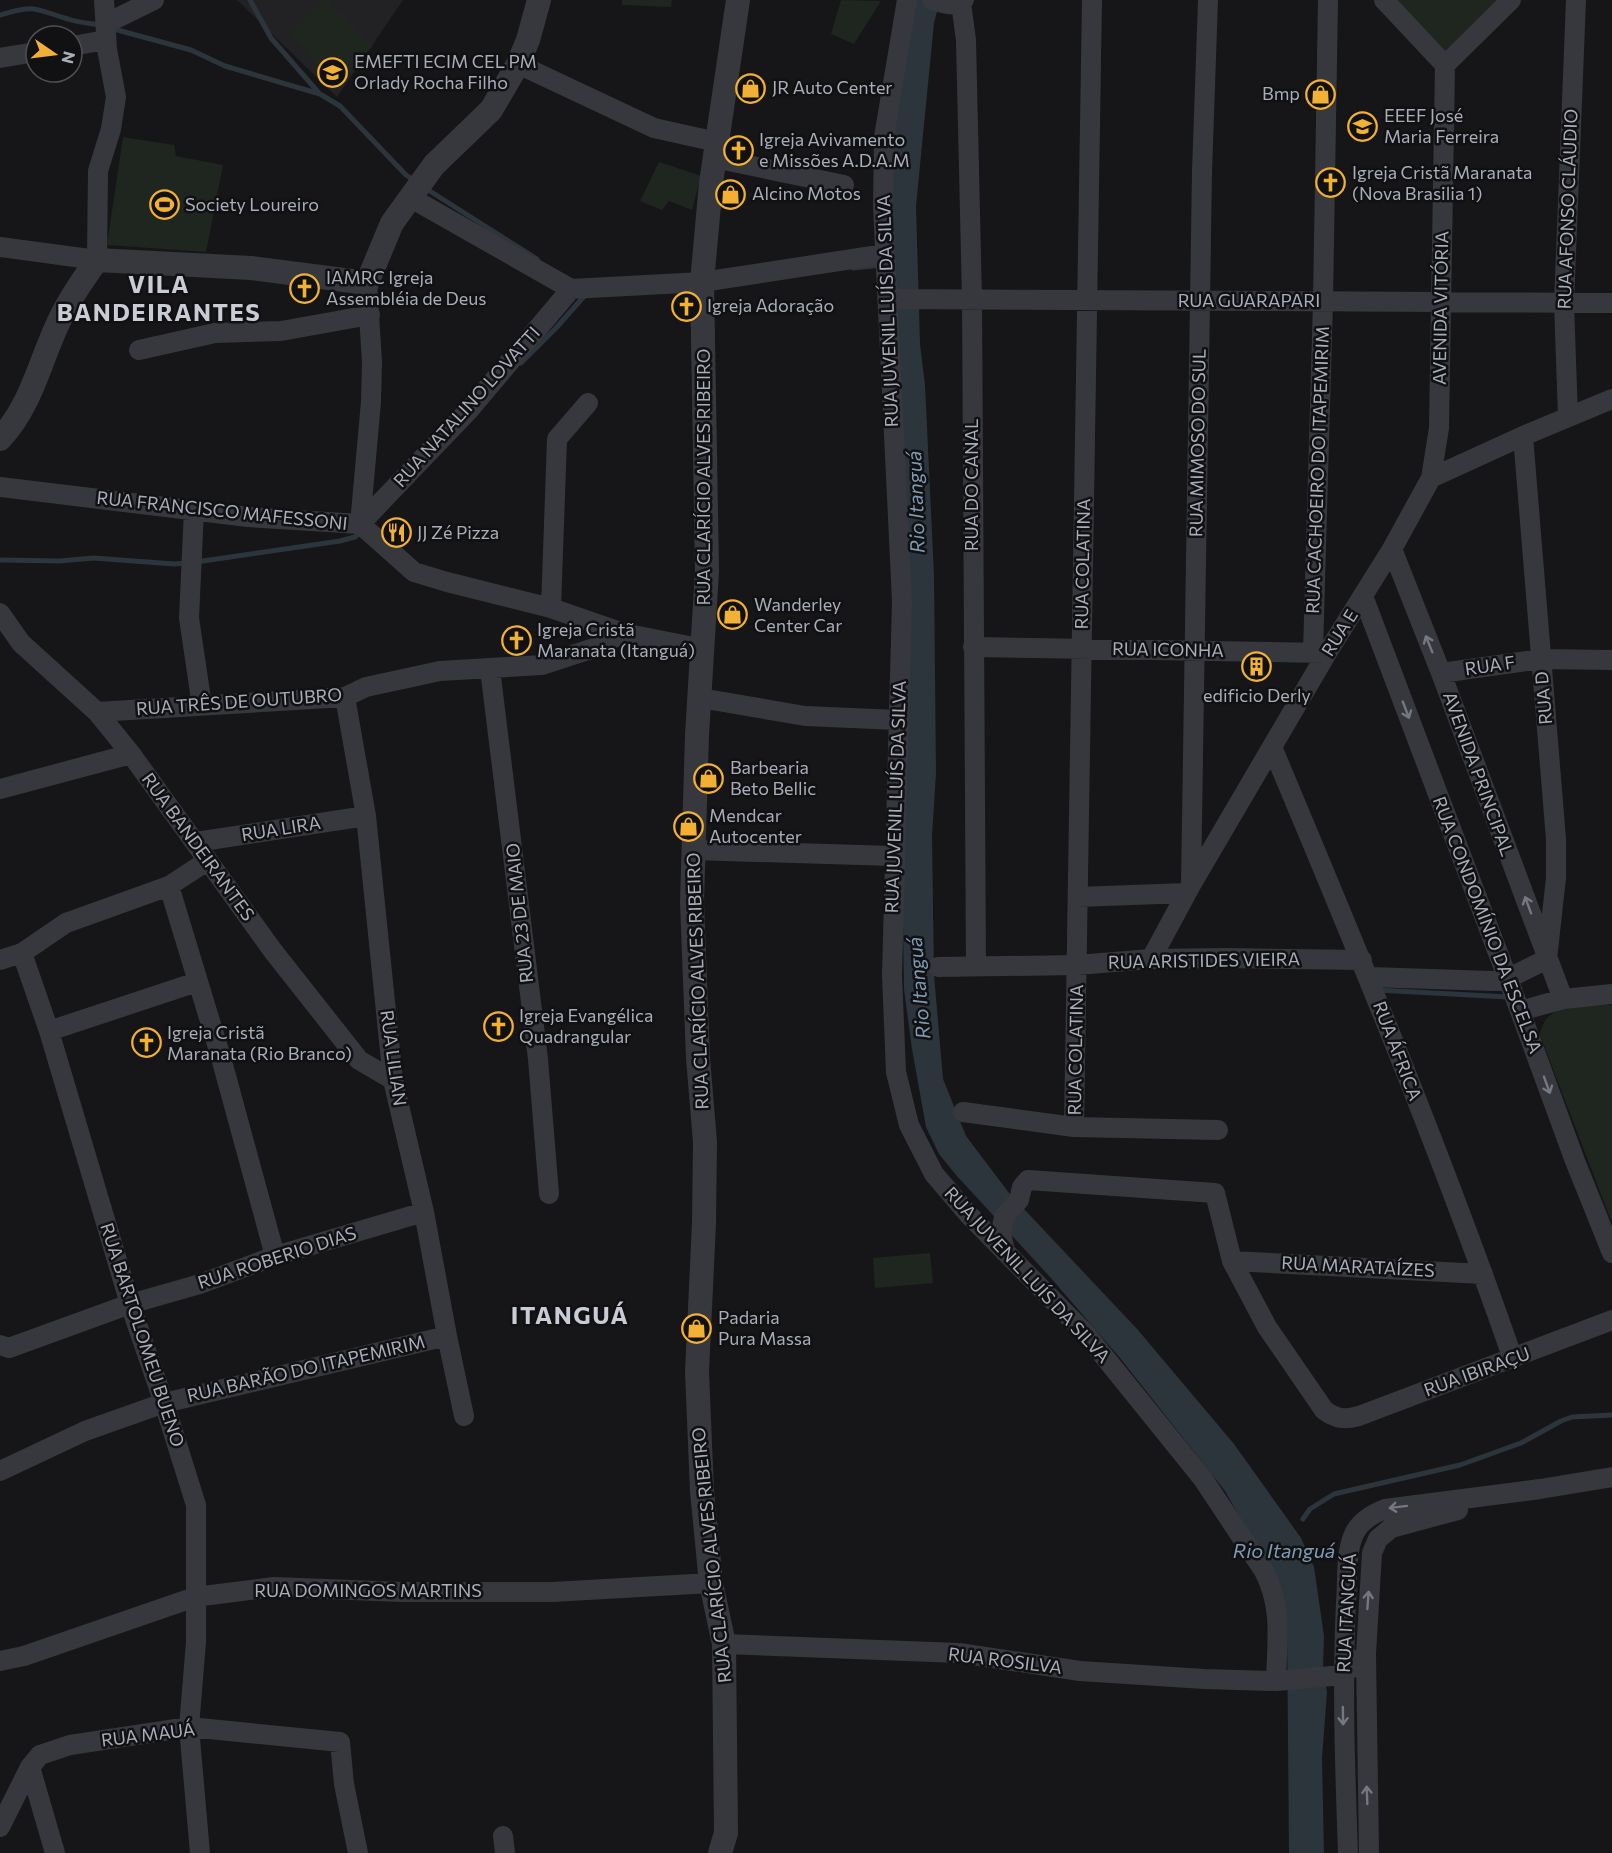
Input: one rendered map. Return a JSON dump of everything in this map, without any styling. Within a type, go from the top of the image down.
[{"type":"street","points":[[0,439],[24,406],[60,318],[97,260],[98,171],[116,107],[114,77],[108,58],[104,0]]},
{"type":"street","points":[[84,41],[106,32],[154,0]]},
{"type":"street","points":[[360,524],[371,402],[372,363],[367,283],[392,223],[434,165],[491,110],[518,64],[528,40],[539,0]]},
{"type":"street","name":"RUA CLARÍCIO ALVES RIBEIRO","points":[[720,1853],[726,1833],[724,1644],[711,1583],[702,1491],[697,1372],[704,1223],[705,1142],[698,1058],[692,902],[706,571],[702,282],[716,150],[738,0]]},
{"type":"street","name":"RUA JUVENIL LUÍS DA SILVA","points":[[907,0],[884,137],[883,206],[885,254],[891,299],[902,601],[893,856],[892,975],[896,1072],[909,1125],[934,1174],[1005,1252],[1086,1334],[1203,1479],[1264,1571],[1271,1585],[1278,1610],[1281,1681]]},
{"type":"street","points":[[932,0],[946,4],[962,2]]},
{"type":"street","name":"RUA COLATINA","points":[[1074,1127],[1092,0]]},
{"type":"street","name":"RUA MIMOSO DO SUL","points":[[1188,889],[1208,0]]},
{"type":"street","name":"RUA CACHOEIRO DO ITAPEMIRIM","points":[[1320,653],[1328,0]]},
{"type":"street","points":[[1383,0],[1445,65],[1511,0]]},
{"type":"street","name":"RUA AFONSO CLÁUDIO","points":[[1568,417],[1564,303],[1576,0]]},
{"type":"street","name":"RUA DO CANAL","points":[[962,2],[966,40],[972,298],[976,967]]},
{"type":"street","points":[[0,58],[24,54]]},
{"type":"street","points":[[518,64],[654,128],[716,150],[844,185]]},
{"type":"street","name":"AVENIDA VITÓRIA","points":[[1431,478],[1439,428],[1445,65]]},
{"type":"street","points":[[411,198],[572,289],[702,282],[885,254]]},
{"type":"street","points":[[0,247],[97,260],[250,268],[367,283]]},
{"type":"street","name":"RUA NATALINO LOVATTI","points":[[360,524],[469,410],[572,289]]},
{"type":"street","name":"RUA GUARAPARI","points":[[891,299],[1612,303]]},
{"type":"street","points":[[139,350],[214,333],[281,331],[370,315]]},
{"type":"street","points":[[1431,478],[1612,399]]},
{"type":"street","points":[[551,608],[557,439],[588,403]]},
{"type":"street","name":"RUA D","points":[[1523,436],[1556,839],[1556,878],[1547,959]]},
{"type":"street","name":"RUA E","points":[[1151,959],[1188,889],[1272,747],[1320,653],[1363,596],[1431,478]]},
{"type":"street","name":"RUA FRANCISCO MAFESSONI","points":[[0,487],[248,517],[360,524],[414,572],[551,608],[623,633],[704,649]]},
{"type":"street","points":[[194,510],[189,618],[202,706]]},
{"type":"street","name":"AVENIDA PRINCIPAL","points":[[1392,549],[1563,999]]},
{"type":"street","name":"RUA CONDOMÍNIO DA ESCELSA","points":[[1363,596],[1575,1161],[1612,1253]]},
{"type":"street","name":"RUA BANDEIRANTES","points":[[0,613],[21,644],[97,712],[131,754],[273,951],[359,1060],[393,1080]]},
{"type":"street","name":"RUA TRÊS DE OUTUBRO","points":[[97,712],[345,697],[366,687],[440,671],[542,665],[597,647],[623,633]]},
{"type":"street","name":"RUA ICONHA","points":[[973,647],[1320,653]]},
{"type":"street","name":"RUA F","points":[[1441,673],[1541,659],[1612,660]]},
{"type":"street","name":"RUA 23 DE MAIO","points":[[490,669],[538,1059],[549,1194]]},
{"type":"street","name":"RUA LILIAN","points":[[345,697],[366,816],[393,1080],[424,1212],[464,1416]]},
{"type":"street","points":[[700,698],[805,716],[898,720]]},
{"type":"street","name":"RUA ÁFRICA","points":[[1272,747],[1366,968],[1483,1274],[1513,1359]]},
{"type":"street","points":[[0,789],[131,754]]},
{"type":"street","name":"RUA LIRA","points":[[196,842],[366,816]]},
{"type":"street","points":[[693,850],[893,856]]},
{"type":"street","points":[[0,960],[22,952],[66,923],[169,885],[207,861]]},
{"type":"street","points":[[169,885],[275,1256]]},
{"type":"street","points":[[1078,897],[1188,889]]},
{"type":"street","name":"RUA BARTOLOMEU BUENO","points":[[22,952],[49,1031],[130,1304],[196,1505],[196,1642],[189,1727],[200,1853]]},
{"type":"street","name":"RUA ARISTIDES VIEIRA","points":[[938,967],[1077,965],[1151,959],[1228,958],[1366,968],[1493,981],[1507,979]]},
{"type":"street","points":[[1507,979],[1547,959]]},
{"type":"street","points":[[49,1031],[197,982]]},
{"type":"street","points":[[1520,1011],[1563,999],[1612,994]]},
{"type":"street","points":[[963,1112],[1074,1127],[1218,1130]]},
{"type":"street","points":[[1005,1252],[1001,1232],[1004,1217],[1019,1200],[1022,1187],[1028,1180],[1215,1193],[1232,1261]]},
{"type":"street","name":"RUA ROBERIO DIAS","points":[[0,1345],[9,1348],[130,1304],[200,1284],[275,1256],[424,1212]]},
{"type":"street","name":"RUA MARATAÍZES","points":[[1232,1261],[1483,1274]]},
{"type":"street","name":"RUA IBIRAÇU","points":[[1232,1261],[1267,1327],[1324,1410],[1341,1419],[1359,1416],[1612,1320]]},
{"type":"street","name":"RUA BARÃO DO ITAPEMIRIM","points":[[0,1471],[85,1431],[164,1403],[447,1336]]},
{"type":"street","name":"RUA ITANGUÁ","points":[[1348,1853],[1343,1741],[1335,1676],[1349,1551],[1354,1534],[1367,1518],[1385,1509],[1540,1489],[1612,1477]]},
{"type":"street","name":"RUA ITANGUÁ","points":[[1369,1853],[1366,1654],[1372,1552],[1378,1539],[1384,1532],[1400,1525],[1540,1489]]},
{"type":"street","name":"RUA DOMINGOS MARTINS","points":[[0,1662],[24,1656],[195,1597],[274,1587],[402,1592],[552,1592],[711,1583]]},
{"type":"street","name":"RUA ROSILVA","points":[[724,1644],[959,1653],[1080,1671],[1204,1679],[1281,1681],[1335,1676]]},
{"type":"street","points":[[1335,1676],[1366,1654]]},
{"type":"street","name":"RUA MAUÁ","points":[[0,1827],[30,1767],[40,1755],[70,1745],[189,1727],[340,1742],[344,1784],[358,1853]]},
{"type":"street","points":[[30,1767],[55,1853]]},
{"type":"shaded area","name":"EMEFTI ECIM CEL PM Orlady Rocha Filho","points":[[237,0],[403,0],[337,97]]},
{"type":"shaded area","points":[[322,0],[328,0],[373,46],[335,83],[288,34]]},
{"type":"shaded area","points":[[622,0],[672,0],[671,7],[622,5]]},
{"type":"shaded area","points":[[841,0],[881,1],[854,44],[831,34]]},
{"type":"shaded area","points":[[1397,0],[1497,0],[1445,51]]},
{"type":"shaded area","name":"Society Loureiro","points":[[123,137],[174,145],[176,156],[223,165],[206,252],[107,245]]},
{"type":"shaded area","points":[[659,162],[701,176],[692,210],[669,201],[662,210],[640,201]]},
{"type":"shaded area","points":[[1612,1005],[1612,1223],[1540,1035],[1543,1024],[1558,1010],[1568,1007]]},
{"type":"shaded area","points":[[930,1253],[933,1283],[875,1288],[873,1258]]},
{"type":"water","name":"Rio Itanguá","points":[[916,0],[940,0],[934,23],[916,206],[920,344],[925,385],[934,575],[936,773],[932,836],[934,975],[943,1079],[966,1136],[1009,1193],[1138,1330],[1234,1444],[1301,1538],[1314,1567],[1324,1636],[1323,1669],[1327,1692],[1322,1758],[1324,1853],[1289,1853],[1287,1623],[1281,1590],[1225,1491],[1120,1358],[1050,1277],[956,1175],[939,1154],[926,1127],[904,989],[890,88]]},
{"type":"waterway","points":[[250,0],[271,38],[318,92]]},
{"type":"waterway","points":[[0,15],[35,9],[76,21],[101,25]]},
{"type":"waterway","points":[[110,28],[191,50],[225,66],[320,94],[340,106],[406,175],[415,181]]},
{"type":"waterway","points":[[425,188],[537,259]]},
{"type":"waterway","points":[[853,268],[883,265]]},
{"type":"waterway","points":[[521,363],[587,293]]},
{"type":"waterway","points":[[196,562],[340,541],[355,537],[362,531]]},
{"type":"waterway","points":[[0,560],[59,561],[94,558],[187,563]]},
{"type":"waterway","points":[[1377,990],[1508,997]]},
{"type":"waterway","points":[[1303,1519],[1310,1509],[1334,1494],[1460,1465],[1521,1443],[1572,1417],[1612,1415]]},
{"type":"place","name":"EMEFTI ECIM CEL PM Orlady Rocha Filho","points":[[333,72]]},
{"type":"place","name":"JR Auto Center","points":[[751,88]]},
{"type":"place","name":"Bmp","points":[[1321,94]]},
{"type":"place","name":"EEEF José Maria Ferreira","points":[[1363,126]]},
{"type":"place","name":"Igreja Avivamento e Missões A.D.A.M","points":[[738,150]]},
{"type":"place","name":"Igreja Cristã Maranata (Nova Brasilia 1)","points":[[1331,183]]},
{"type":"place","name":"Alcino Motos","points":[[731,194]]},
{"type":"place","name":"Society Loureiro","points":[[164,205]]},
{"type":"place","name":"IAMRC Igreja Assembléia de Deus","points":[[305,288]]},
{"type":"place","name":"Igreja Adoração","points":[[686,306]]},
{"type":"place","name":"JJ Zé Pizza","points":[[396,533]]},
{"type":"place","name":"Wanderley Center Car","points":[[733,615]]},
{"type":"place","name":"Igreja Cristã Maranata (Itanguá)","points":[[516,640]]},
{"type":"place","name":"edificio Derly","points":[[1257,667]]},
{"type":"place","name":"Barbearia Beto Bellic","points":[[709,778]]},
{"type":"place","name":"Mendcar Autocenter","points":[[688,826]]},
{"type":"place","name":"Igreja Evangélica Quadrangular","points":[[498,1026]]},
{"type":"place","name":"Igreja Cristã Maranata (Rio Branco)","points":[[146,1043]]},
{"type":"place","name":"Padaria Pura Massa","points":[[697,1328]]},
{"type":"district","name":"VILA BANDEIRANTES","points":[[159,299]]},
{"type":"district","name":"ITANGUÁ","points":[[570,1316]]}]
